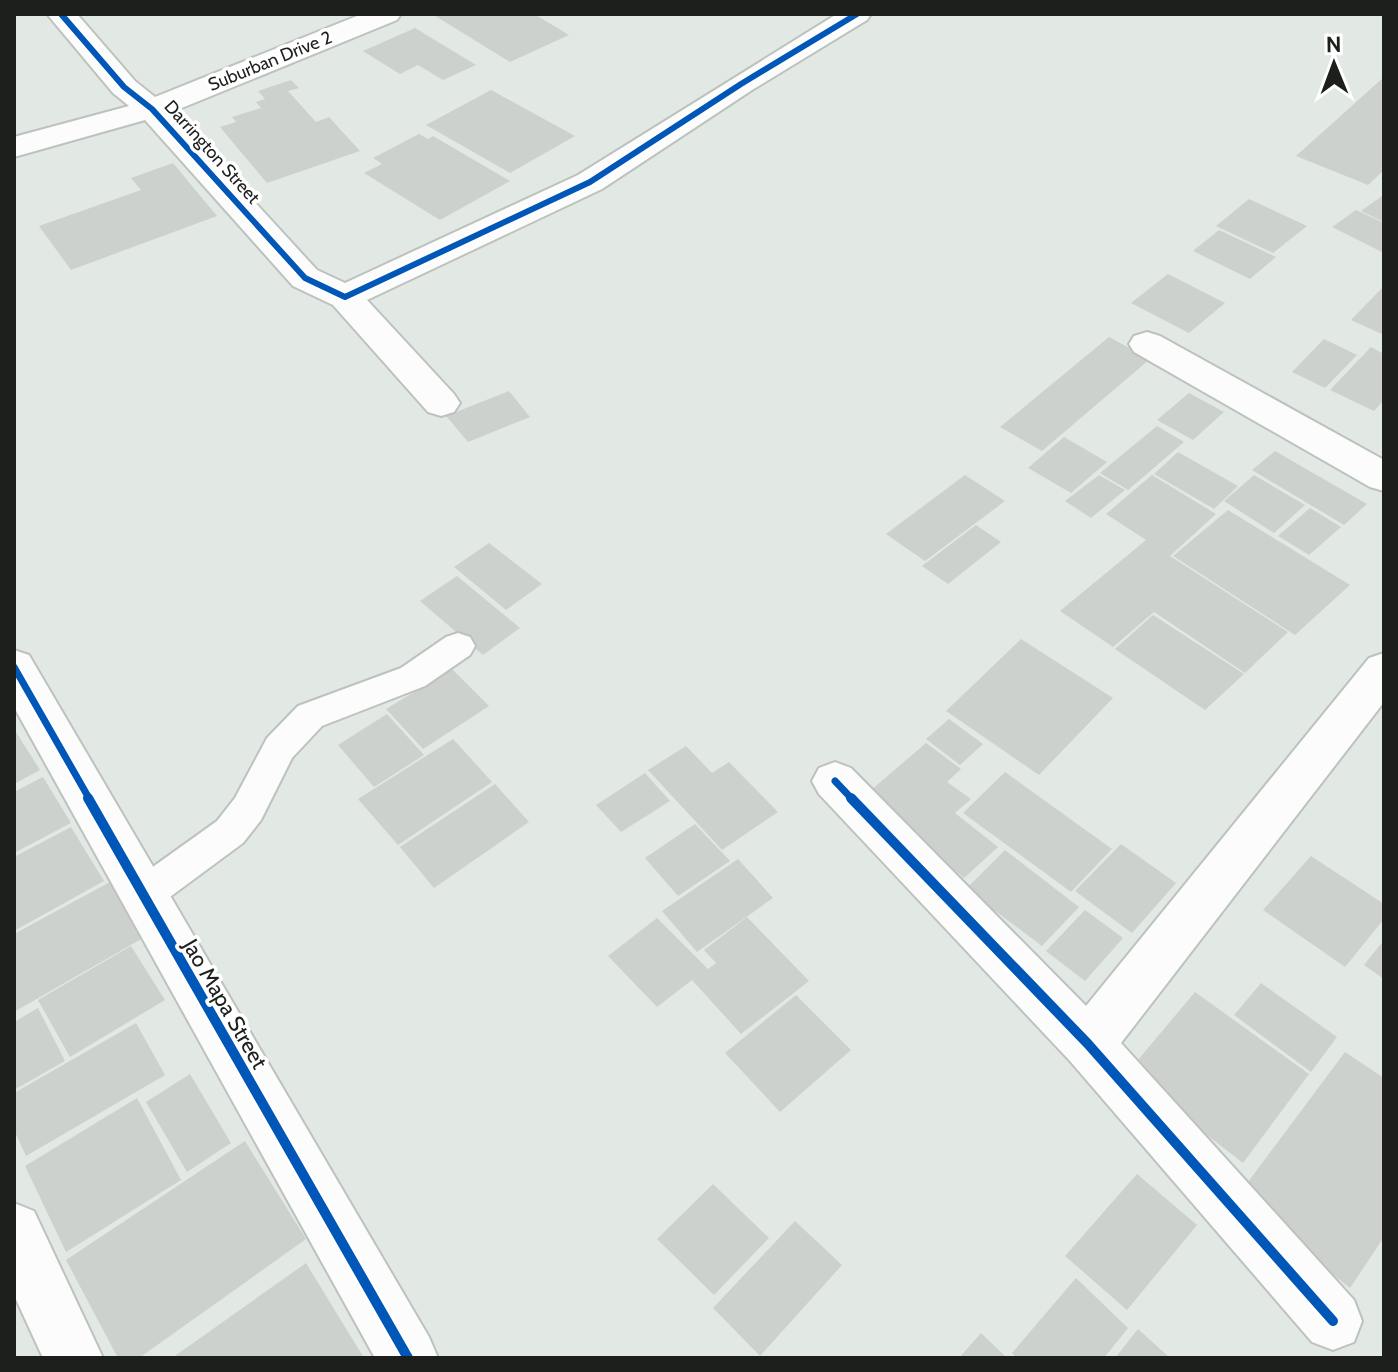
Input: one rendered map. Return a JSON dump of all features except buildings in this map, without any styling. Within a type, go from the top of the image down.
[{"type":"street","name":"Darrington Street","points":[[61,14],[139,81],[152,109],[305,278],[345,297]]},
{"type":"street","name":"Suburban Drive 2","points":[[182,66],[328,14]]},
{"type":"street","name":"Suburban Drive 2","points":[[14,147],[152,109],[387,14]]},
{"type":"street","points":[[441,403],[345,297],[590,182],[741,84],[857,14]]},
{"type":"street","points":[[14,121],[139,81]]},
{"type":"street","points":[[1147,344],[1384,477]]},
{"type":"street","name":"Jao Mapa Street","points":[[14,667],[408,1358]]},
{"type":"street","points":[[1088,1044],[1384,670]]},
{"type":"street","points":[[835,781],[1088,1044],[1333,1321]]},
{"type":"street","points":[[14,1231],[73,1358]]},
{"type":"lane","points":[[142,896],[230,832],[248,809],[279,748],[310,716],[413,677],[458,646]]},
{"type":"cycle path","points":[[61,14],[124,87],[152,109],[305,278],[345,297],[590,182],[741,84],[857,14]]},
{"type":"cycle path","points":[[14,667],[408,1358]]},
{"type":"cycle path","points":[[835,781],[1088,1044],[1333,1321]]}]
